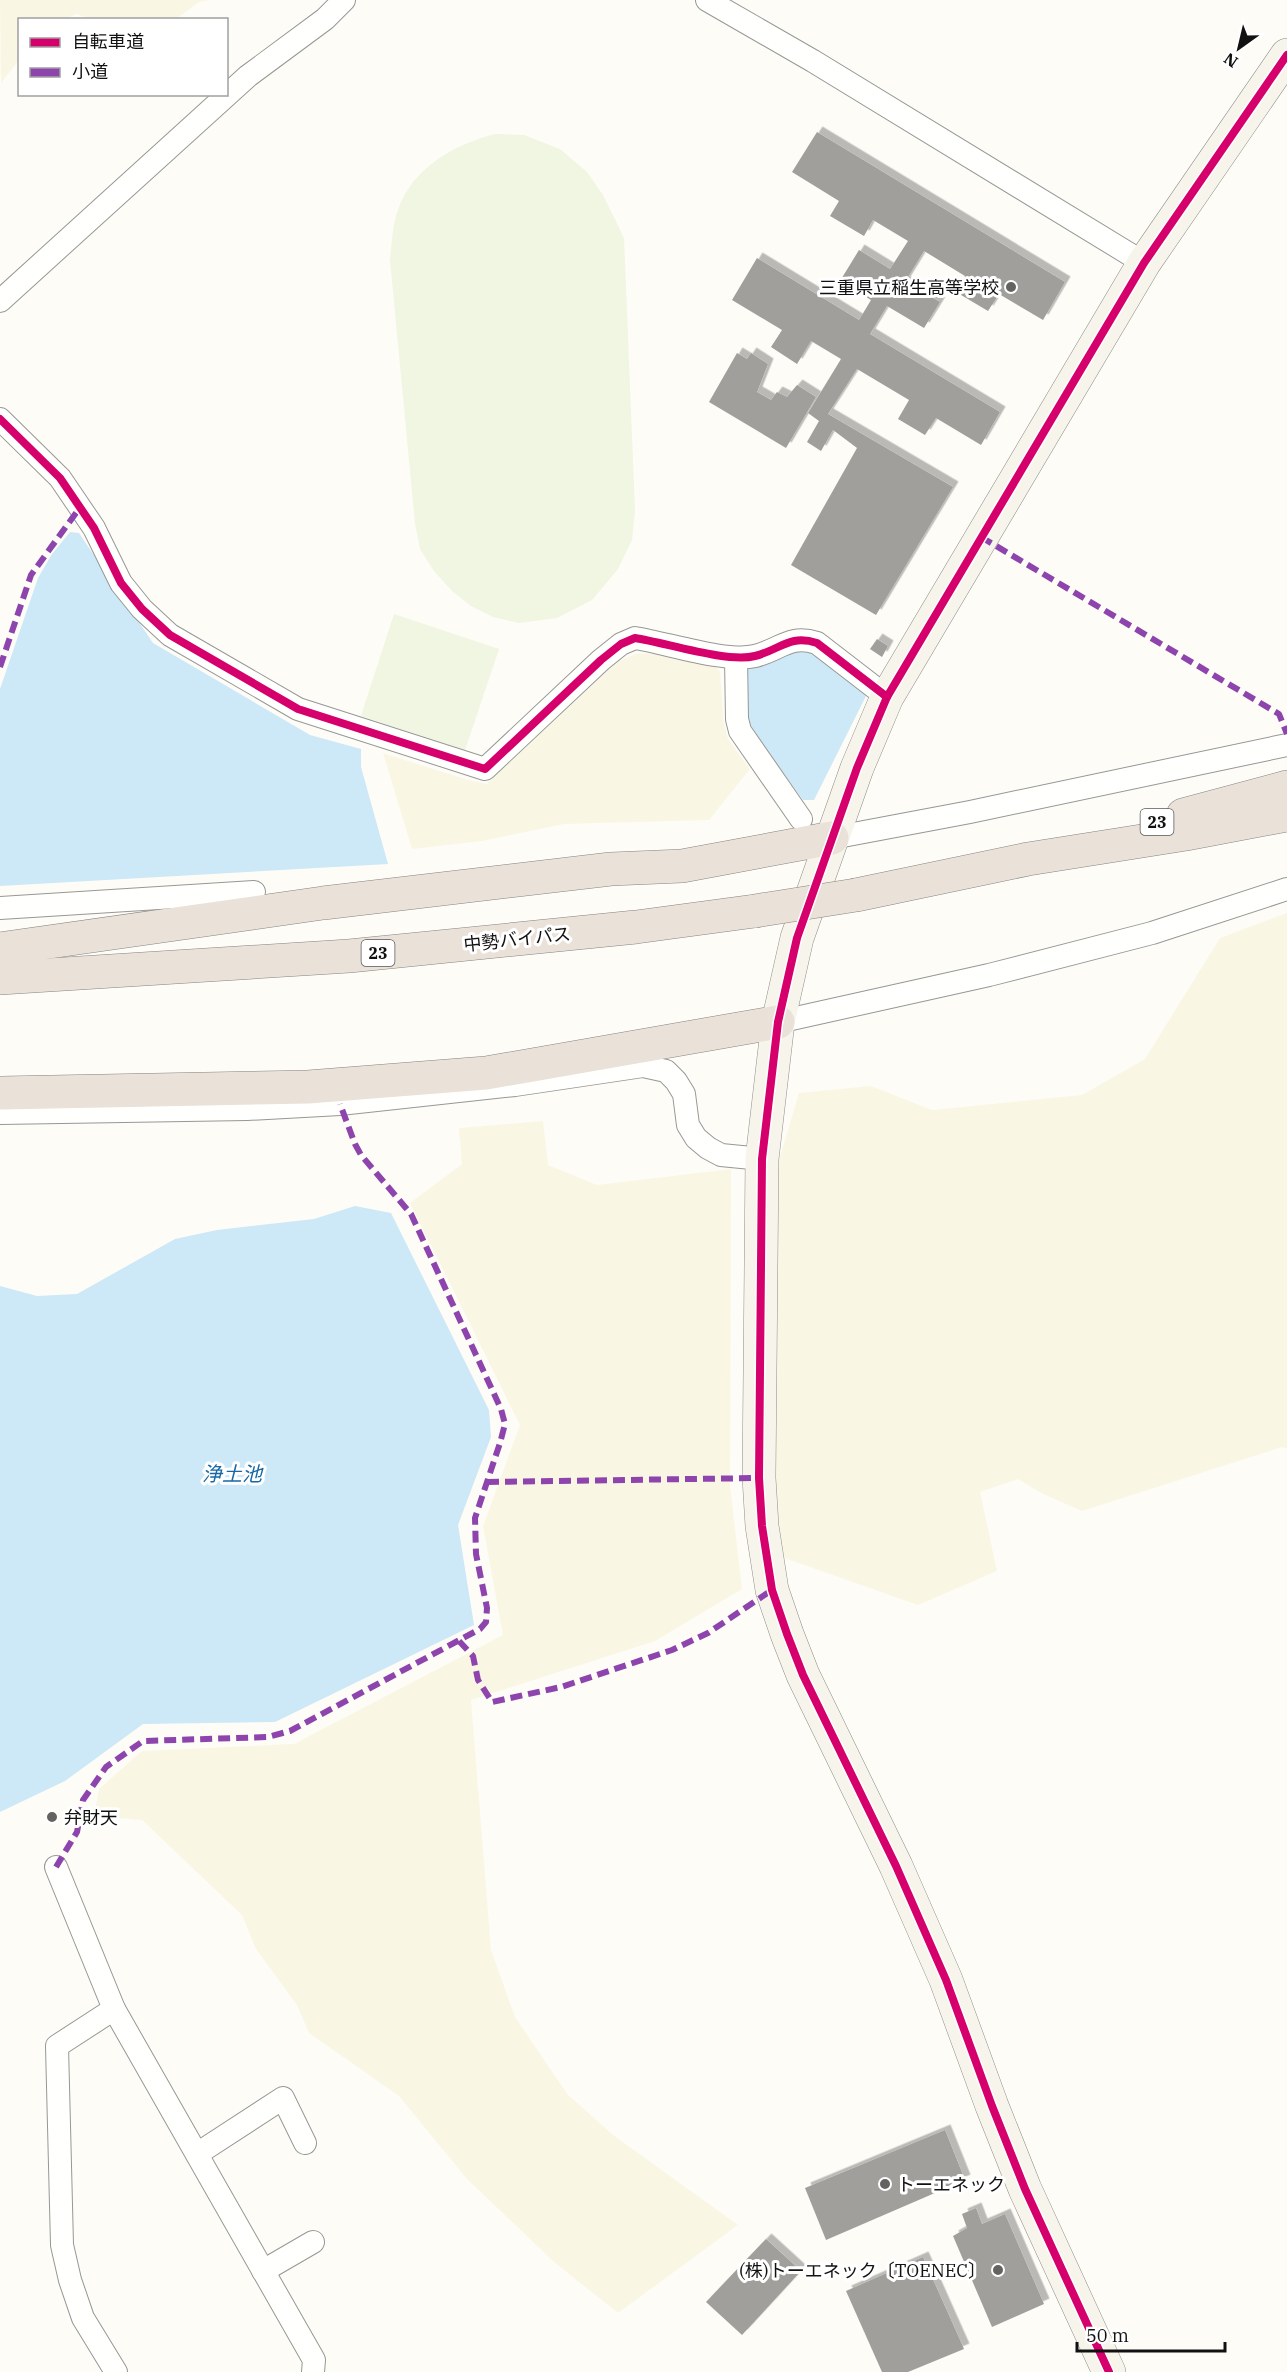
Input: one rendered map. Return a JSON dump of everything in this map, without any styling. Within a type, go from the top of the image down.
[{"type":"highway","name":"中勢バイパス","points":[[0,978],[349,956],[636,927],[754,911],[856,895],[1028,858],[1287,787]]},
{"type":"highway","name":"中勢バイパス","points":[[1028,858],[1186,834],[1287,815]]},
{"type":"highway","points":[[0,950],[335,902],[611,869],[682,867],[832,838]]},
{"type":"highway","points":[[0,1093],[308,1087],[486,1073],[778,1022]]},
{"type":"street","points":[[228,94],[248,76],[324,19],[344,0]]},
{"type":"street","points":[[707,0],[813,61],[1144,263]]},
{"type":"street","points":[[1109,2372],[1025,2189],[946,1980],[896,1866],[803,1675],[772,1590],[762,1526],[759,1478],[762,1159],[778,1022],[797,938],[857,768],[887,697],[1144,263],[1287,54]]},
{"type":"street","points":[[0,301],[226,96]]},
{"type":"street","points":[[0,419],[60,478],[94,528],[121,583],[142,609],[170,635],[298,709],[485,769],[601,660],[621,644],[635,638],[736,658],[756,656],[788,641],[805,639],[817,643],[887,697]]},
{"type":"street","points":[[736,658],[737,719],[740,731],[801,819]]},
{"type":"street","points":[[832,838],[980,810],[1287,745]]},
{"type":"street","points":[[778,1022],[989,975],[1141,936],[1287,889]]},
{"type":"street","points":[[0,908],[254,892]]},
{"type":"street","points":[[0,1113],[247,1109],[340,1104],[515,1084],[643,1066],[666,1071],[676,1081],[684,1094],[688,1108],[688,1125],[696,1138],[708,1148],[721,1155],[762,1159]]},
{"type":"street","points":[[56,1867],[114,2008],[314,2360],[313,2372]]},
{"type":"street","points":[[114,2008],[57,2046],[62,2245],[70,2280],[83,2318],[116,2372]]},
{"type":"street","points":[[197,2154],[290,2095],[305,2143]]},
{"type":"street","points":[[263,2271],[313,2242]]},
{"type":"shaded area","points":[[0,0],[209,0],[199,2],[177,18],[88,18],[76,14],[69,18],[18,18],[18,61],[1,83]]},
{"type":"shaded area","points":[[656,653],[714,665],[720,672],[724,724],[728,739],[750,769],[709,820],[564,824],[482,841],[412,849],[383,753],[487,784],[616,662],[636,654]]},
{"type":"shaded area","points":[[1287,913],[1287,1449],[1282,1447],[1082,1511],[1043,1494],[1018,1479],[980,1492],[997,1571],[918,1605],[776,1555],[771,1429],[774,1177],[799,1093],[871,1086],[932,1110],[1082,1095],[1145,1059],[1220,938]]},
{"type":"shaded area","points":[[543,1121],[548,1165],[597,1185],[731,1169],[730,1485],[742,1589],[655,1641],[471,1700],[491,1950],[515,2017],[568,2095],[613,2135],[738,2225],[618,2313],[554,2262],[467,2179],[399,2096],[309,2033],[297,2005],[256,1949],[242,1915],[142,1820],[94,1816],[99,1789],[142,1751],[294,1744],[503,1635],[483,1526],[520,1425],[410,1203],[462,1164],[459,1128]]},
{"type":"green space","points":[[495,134],[524,135],[560,149],[587,172],[603,195],[624,238],[635,511],[632,540],[618,569],[592,600],[557,618],[519,623],[493,617],[471,606],[452,591],[434,571],[420,549],[415,523],[390,260],[396,216],[413,182],[424,170],[450,151]]},
{"type":"green space","points":[[394,614],[499,649],[465,750],[361,716]]},
{"type":"water","points":[[70,532],[79,533],[153,643],[310,735],[361,749],[361,767],[388,864],[0,886],[0,689],[38,578],[52,554]]},
{"type":"water","points":[[797,652],[813,653],[867,694],[814,800],[803,800],[747,719],[747,670],[783,655]]},
{"type":"water","name":"浄土池","points":[[355,1206],[391,1213],[489,1410],[491,1437],[458,1525],[474,1625],[275,1722],[143,1724],[65,1781],[0,1812],[0,1286],[37,1296],[77,1294],[175,1239],[217,1230],[314,1219]]},
{"type":"building","name":"三重県立稲生高等学校","points":[[817,132],[1065,282],[1043,320],[999,294],[988,311],[956,292],[965,276],[924,251],[905,282],[940,302],[924,328],[887,306],[870,334],[1000,412],[981,445],[936,418],[925,435],[898,419],[909,400],[857,369],[828,414],[953,487],[876,615],[791,565],[857,448],[833,430],[821,451],[807,442],[819,421],[808,413],[841,359],[811,341],[797,364],[771,347],[782,330],[732,300],[757,258],[859,320],[871,300],[840,281],[859,250],[890,269],[908,241],[873,220],[864,236],[830,216],[839,201],[792,172]]},
{"type":"building","points":[[737,353],[747,359],[751,353],[768,364],[757,392],[771,400],[777,392],[787,397],[797,385],[816,397],[786,448],[709,402]]},
{"type":"building","points":[[877,639],[888,646],[882,657],[870,649]]},
{"type":"building","name":"トーエネック","points":[[945,2130],[965,2180],[826,2240],[805,2188]]},
{"type":"building","name":"(株)トーエネック〔TOENEC〕","points":[[976,2208],[982,2224],[1005,2214],[1044,2304],[992,2327],[953,2236],[967,2228],[962,2214]]},
{"type":"building","points":[[766,2239],[801,2271],[742,2335],[706,2302]]},
{"type":"building","points":[[923,2257],[964,2349],[908,2372],[882,2372],[846,2291]]},
{"type":"marked path","points":[[0,667],[31,575],[81,506]]},
{"type":"marked path","points":[[981,537],[1279,714],[1287,734]]},
{"type":"marked path","points":[[56,1867],[77,1832],[83,1800],[106,1767],[143,1741],[268,1737],[290,1731],[480,1629],[486,1622],[487,1608],[476,1554],[475,1518],[505,1424],[501,1409],[411,1214],[361,1155],[340,1104]]},
{"type":"marked path","points":[[487,1482],[759,1478]]},
{"type":"marked path","points":[[459,1641],[473,1656],[478,1680],[492,1702],[561,1687],[672,1650],[708,1633],[772,1590]]},
{"type":"cycle path","points":[[1109,2372],[1025,2189],[946,1980],[896,1866],[803,1675],[772,1590],[762,1526],[759,1478],[762,1159],[778,1022],[797,938],[857,768],[887,697],[1144,263],[1287,55]]},
{"type":"cycle path","points":[[0,419],[60,478],[94,528],[121,583],[142,609],[170,635],[298,709],[485,769],[601,660],[621,644],[635,638],[729,657],[755,656],[799,640],[817,643],[887,697]]},
{"type":"place","name":"三重県立稲生高等学校","points":[[1011,287]]},
{"type":"place","name":"弁財天","points":[[52,1817]]},
{"type":"place","name":"トーエネック","points":[[885,2184]]},
{"type":"place","name":"(株)トーエネック〔TOENEC〕","points":[[998,2270]]}]
